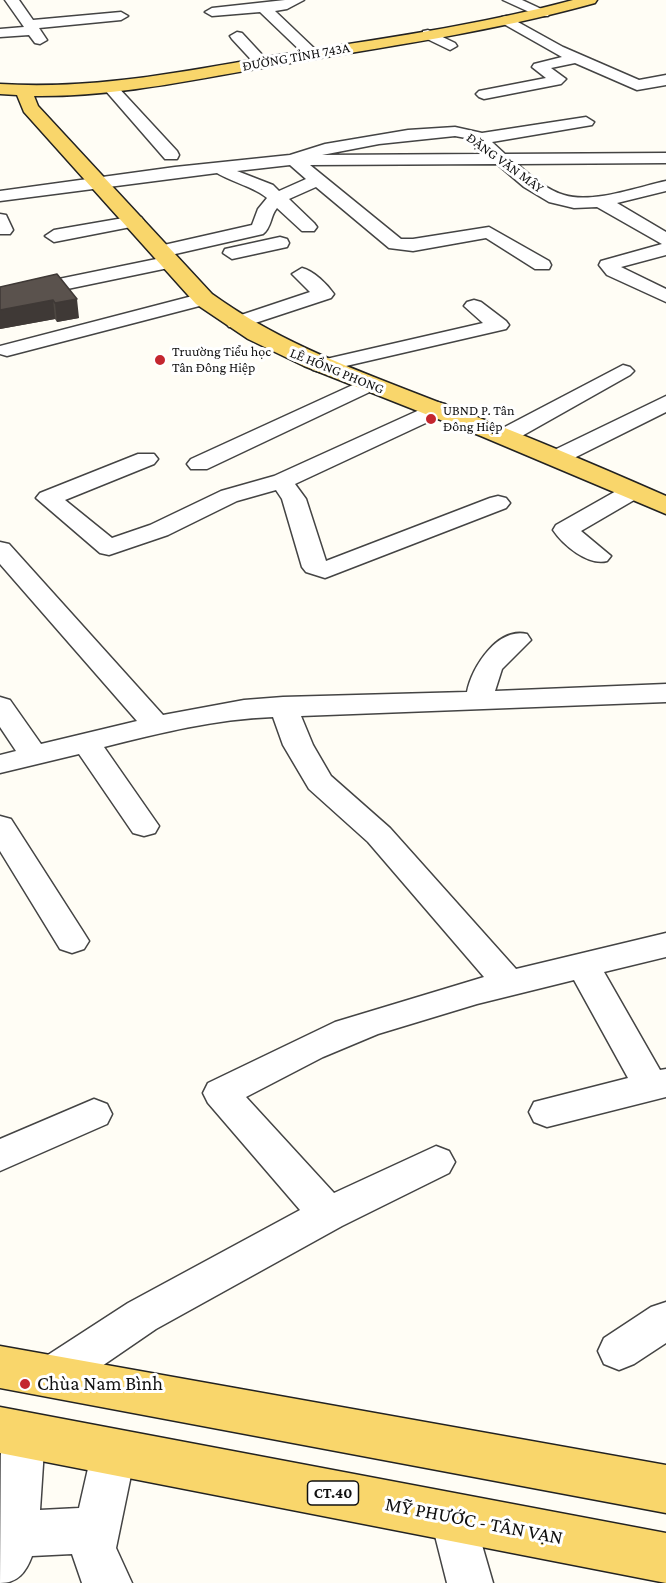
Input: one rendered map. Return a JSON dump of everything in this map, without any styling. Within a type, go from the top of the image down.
[{"type":"main road","name":"ĐƯỜNG TỈNH 743A","points":[[0,90],[56,93],[111,87],[507,20],[590,0]]},
{"type":"main road","name":"LÊ HỒNG PHONG","points":[[24,92],[30,108],[204,298],[236,324],[320,366],[506,436],[666,506]]},
{"type":"main road","points":[[0,1367],[666,1488]]},
{"type":"main road","name":"MỸ PHƯỚC - TÂN VẠN","points":[[11,1432],[666,1558]]},
{"type":"street","points":[[202,0],[216,17],[282,6],[297,0]]},
{"type":"street","points":[[510,0],[543,13]]},
{"type":"street","points":[[0,16],[124,20],[113,4]]},
{"type":"street","points":[[264,8],[312,54]]},
{"type":"street","points":[[0,33],[22,16]]},
{"type":"street","points":[[507,20],[576,58],[666,98]]},
{"type":"street","points":[[428,34],[450,45]]},
{"type":"street","points":[[237,36],[262,63]]},
{"type":"street","points":[[484,94],[556,81],[556,78],[539,67],[576,58]]},
{"type":"street","points":[[637,85],[666,80]]},
{"type":"street","points":[[111,87],[171,155]]},
{"type":"street","points":[[478,139],[586,122]]},
{"type":"street","name":"ĐẶNG VĂN MÂY","points":[[0,196],[301,156],[448,130],[469,133],[502,160],[562,201],[586,203],[666,186]]},
{"type":"street","points":[[301,156],[502,160],[666,158]]},
{"type":"street","points":[[301,156],[318,180],[396,244],[413,244],[489,232],[542,265]]},
{"type":"street","points":[[559,159],[569,177]]},
{"type":"street","points":[[220,167],[240,180],[265,187],[308,227]]},
{"type":"street","points":[[0,297],[85,289],[210,240],[261,227],[262,216],[277,199],[318,180]]},
{"type":"street","points":[[647,190],[666,201]]},
{"type":"street","points":[[599,200],[666,240]]},
{"type":"street","points":[[54,236],[135,221]]},
{"type":"street","points":[[210,240],[227,253],[280,243]]},
{"type":"street","points":[[666,249],[608,263],[614,271],[666,296]]},
{"type":"street","points":[[236,324],[324,294],[302,274]]},
{"type":"street","points":[[7,350],[204,298]]},
{"type":"street","points":[[320,366],[499,325],[474,306]]},
{"type":"street","points":[[506,436],[623,371]]},
{"type":"street","points":[[199,464],[368,384]]},
{"type":"street","points":[[556,458],[666,403]]},
{"type":"street","points":[[146,459],[48,498],[109,548],[159,530],[229,496],[282,481],[437,409]]},
{"type":"street","points":[[282,481],[294,499],[315,567],[325,570],[498,504]]},
{"type":"street","points":[[598,556],[565,530],[633,491]]},
{"type":"street","points":[[0,549],[156,725]]},
{"type":"street","points":[[480,700],[484,675],[488,666],[518,640]]},
{"type":"street","points":[[0,764],[156,725],[244,709],[666,693]]},
{"type":"street","points":[[0,706],[34,755]]},
{"type":"street","points":[[283,706],[298,745],[320,782],[379,835],[510,984]]},
{"type":"street","points":[[86,743],[144,826]]},
{"type":"street","points":[[0,826],[72,941]]},
{"type":"street","points":[[328,1214],[222,1093],[323,1041],[366,1025],[510,984],[666,945]]},
{"type":"street","points":[[547,1112],[658,1084],[583,966]]},
{"type":"street","points":[[0,1156],[94,1114]]},
{"type":"street","points":[[52,1376],[142,1316],[328,1214],[436,1162]]},
{"type":"street","points":[[619,1351],[666,1320]]},
{"type":"street","points":[[11,1432],[8,1549],[97,1530]]},
{"type":"street","points":[[110,1583],[101,1572],[93,1548],[114,1451]]},
{"type":"street","points":[[453,1516],[470,1583]]},
{"type":"building","points":[[57,274],[77,299],[55,303],[53,300],[0,310],[0,287]]},
{"type":"place","name":"Truường Tiểu học Tân Đông Hiệp","points":[[160,360]]},
{"type":"place","name":"UBND P. Tân Đông Hiệp","points":[[431,419]]},
{"type":"place","name":"Chùa Nam Bình","points":[[25,1384]]}]
